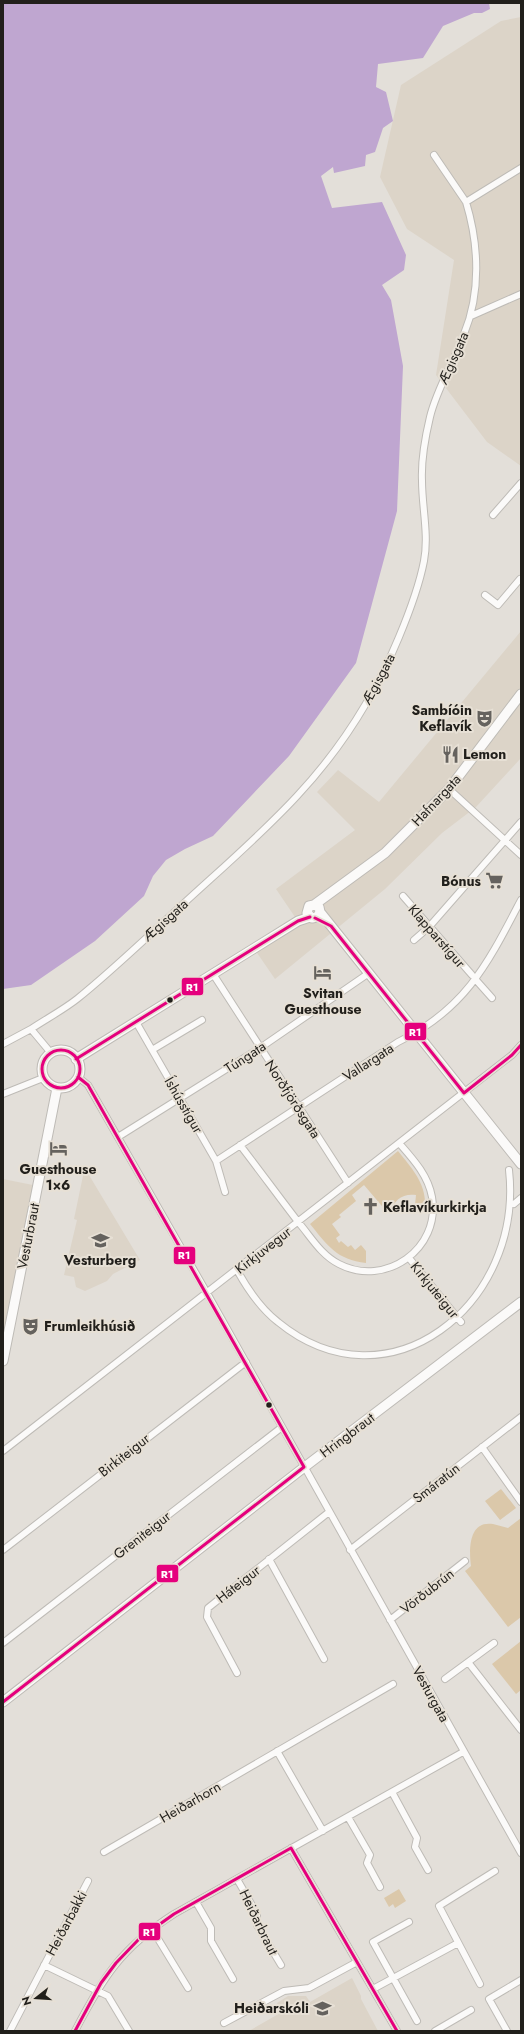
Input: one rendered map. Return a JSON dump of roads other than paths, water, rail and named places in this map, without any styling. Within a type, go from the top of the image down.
[{"type":"street","name":"Ægisgata","points":[[3,1044],[31,1029],[76,1000],[249,843],[297,796],[335,750],[386,667],[407,617],[424,560],[425,510],[422,482],[425,442],[433,408],[448,368],[464,336],[471,316],[476,273],[474,231],[466,202],[434,155]]},
{"type":"street","points":[[466,202],[521,168]]},
{"type":"street","points":[[471,316],[521,294]]},
{"type":"street","points":[[493,515],[521,483]]},
{"type":"street","points":[[485,595],[498,605],[521,578]]},
{"type":"street","name":"Hafnargata","points":[[76,1058],[314,912],[335,890],[385,853],[449,789],[521,694]]},
{"type":"street","points":[[449,789],[521,855]]},
{"type":"street","points":[[414,940],[429,927],[521,822]]},
{"type":"street","name":"Klapparstígur","points":[[402,896],[492,998]]},
{"type":"street","name":"Vallargata","points":[[216,1161],[398,1042],[417,1033],[452,1007],[494,951],[521,900]]},
{"type":"street","points":[[314,912],[331,926],[405,1021],[417,1033],[521,1164]]},
{"type":"street","name":"Túngata","points":[[118,1137],[260,1048],[369,973]]},
{"type":"street","name":"Norðfjörðsgata","points":[[213,974],[348,1183]]},
{"type":"street","points":[[152,1050],[202,1020]]},
{"type":"street","name":"Íshússtígur","points":[[136,1022],[216,1161],[225,1192]]},
{"type":"street","points":[[31,1029],[51,1053]]},
{"type":"street","name":"Kirkjuvegur","points":[[3,1451],[464,1093],[512,1055],[521,1045]]},
{"type":"street","points":[[63,1050],[76,1058],[80,1068],[78,1077],[68,1087],[57,1088],[52,1086],[43,1078],[43,1062],[51,1053],[63,1050]]},
{"type":"street","name":"Vesturgata","points":[[78,1077],[88,1085],[208,1293],[350,1550],[521,1853]]},
{"type":"street","points":[[3,1094],[43,1078]]},
{"type":"street","name":"Vesturbraut","points":[[3,1361],[57,1088]]},
{"type":"street","name":"Kirkjuteigur","points":[[240,1145],[298,1222],[324,1253],[337,1263],[353,1270],[378,1271],[394,1266],[409,1258],[419,1248],[427,1235],[432,1222],[433,1206],[431,1190],[424,1175],[399,1143]]},
{"type":"street","points":[[509,1170],[514,1204],[513,1226]]},
{"type":"street","points":[[514,1204],[521,1198]]},
{"type":"street","name":"Kirkjuteigur","points":[[237,1270],[252,1295],[278,1323],[305,1340],[335,1351],[360,1354],[398,1352],[435,1339],[463,1320],[409,1258]]},
{"type":"street","name":"Hringbraut","points":[[3,1702],[304,1467],[521,1302]]},
{"type":"street","name":"Birkiteigur","points":[[3,1550],[246,1362]]},
{"type":"street","name":"Smáratún","points":[[350,1550],[521,1417]]},
{"type":"street","name":"Greniteigur","points":[[3,1643],[282,1427]]},
{"type":"street","points":[[482,1447],[521,1502]]},
{"type":"street","name":"Háteigur","points":[[237,1673],[207,1617],[206,1611],[210,1606],[329,1512]]},
{"type":"street","name":"Háteigur","points":[[269,1559],[324,1659]]},
{"type":"street","name":"Vörðubrún","points":[[390,1620],[465,1561]]},
{"type":"street","points":[[445,1679],[494,1643]]},
{"type":"street","points":[[468,1662],[521,1730]]},
{"type":"street","name":"Heiðarhorn","points":[[104,1852],[392,1684]]},
{"type":"street","points":[[277,1752],[323,1831]]},
{"type":"street","name":"Heiðarbraut","points":[[75,2031],[96,1990],[120,1959],[152,1929],[291,1848],[464,1752]]},
{"type":"street","points":[[392,1792],[418,1838],[415,1846],[428,1870]]},
{"type":"street","points":[[348,1817],[370,1855],[367,1863],[380,1887]]},
{"type":"street","points":[[291,1848],[397,2031]]},
{"type":"street","points":[[480,1984],[439,1906],[495,1871]]},
{"type":"street","name":"Heiðarbraut","points":[[237,1879],[257,1914],[257,1925],[281,1965]]},
{"type":"street","name":"Heiðarbakki","points":[[10,2031],[88,1881]]},
{"type":"street","points":[[196,1902],[211,1928],[211,1941],[233,1979]]},
{"type":"street","points":[[409,1922],[373,1942],[417,2021]]},
{"type":"street","points":[[152,1929],[188,1988]]},
{"type":"street","points":[[373,1990],[458,1943]]},
{"type":"street","points":[[224,2023],[284,1991],[309,1988],[357,1962]]},
{"type":"street","name":"Heiðarbakki","points":[[44,1965],[96,1990]]},
{"type":"street","points":[[507,2031],[490,1999],[521,1980]]},
{"type":"street","points":[[96,1990],[108,1996],[129,2031]]},
{"type":"street","points":[[435,2031],[471,2010]]},
{"type":"place","name":"Sambíóin Keflavík","points":[[485,718]]},
{"type":"place","name":"Lemon","points":[[450,754]]},
{"type":"place","name":"Bónus","points":[[494,881]]},
{"type":"place","name":"Svitan Guesthouse","points":[[323,973]]},
{"type":"place","name":"Guesthouse 1×6","points":[[58,1149]]},
{"type":"place","name":"Keflavíkurkirkja","points":[[370,1207]]},
{"type":"place","name":"Vesturberg","points":[[100,1240]]},
{"type":"place","name":"Frumleikhúsið","points":[[31,1326]]},
{"type":"place","name":"Heiðarskóli","points":[[322,2008]]}]
